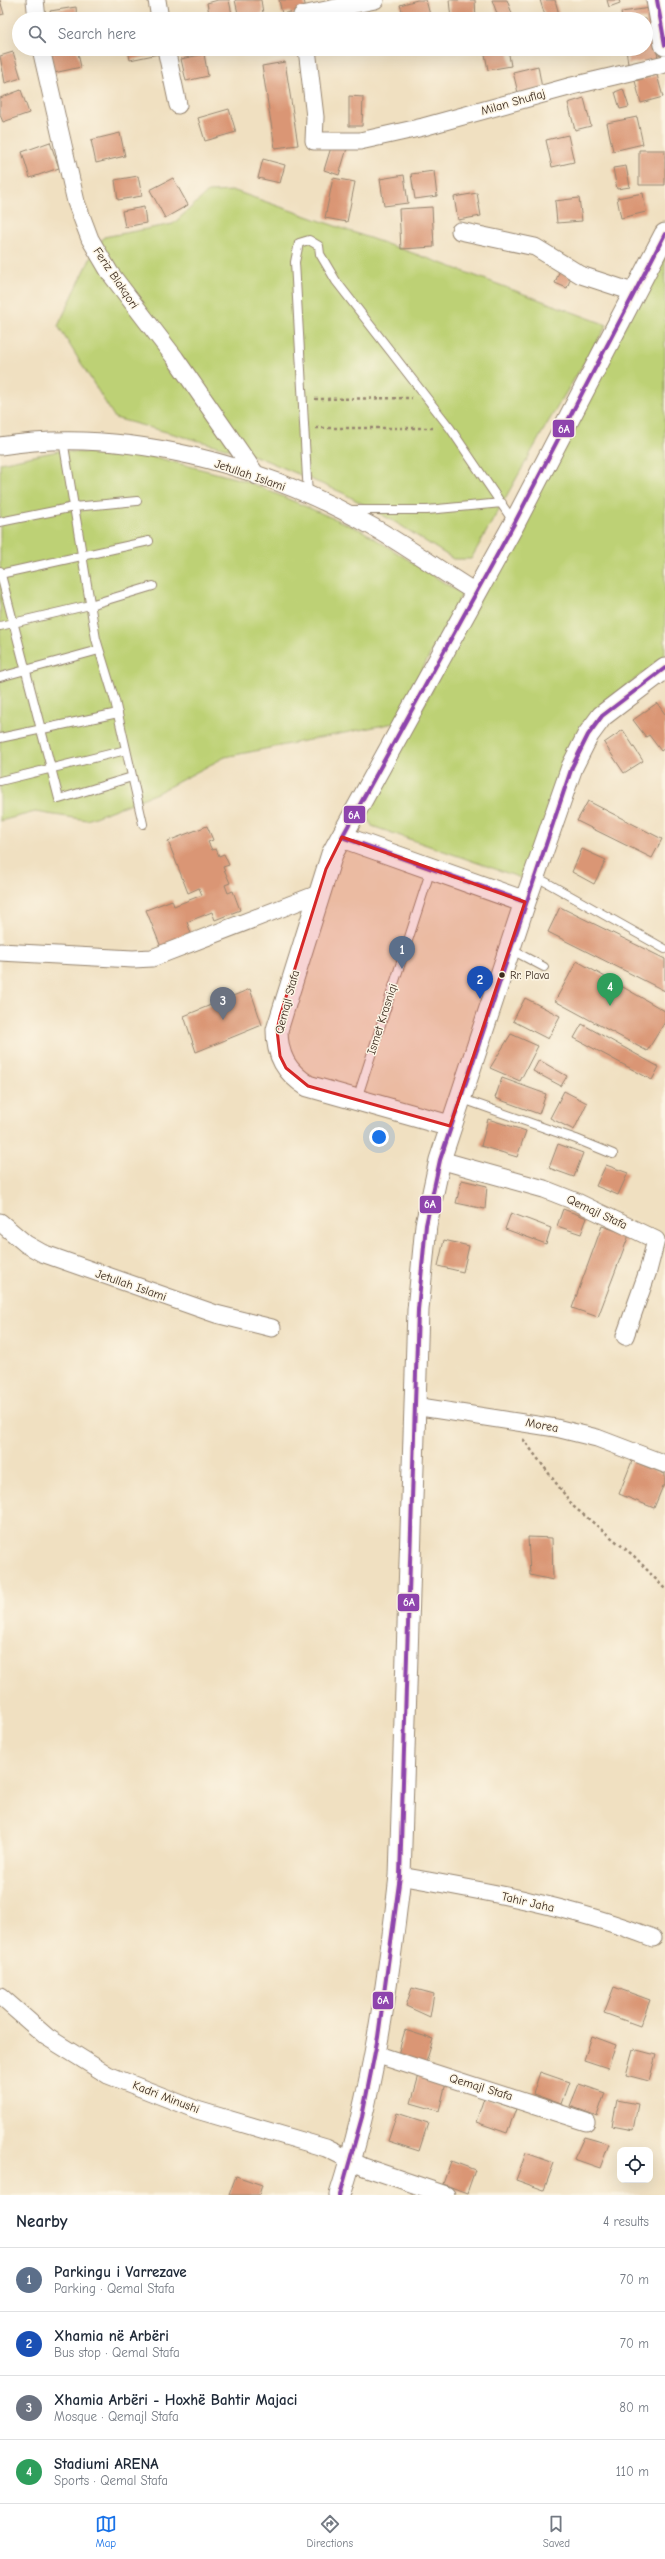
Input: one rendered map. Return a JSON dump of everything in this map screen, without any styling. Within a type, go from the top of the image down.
[{"type":"street","points":[[35,0],[37,12]]},
{"type":"street","points":[[156,0],[159,12]]},
{"type":"street","points":[[317,12],[376,0]]},
{"type":"street","points":[[657,0],[665,45]]},
{"type":"street","name":"Feriz Blakqori","points":[[43,56],[76,202],[90,239],[110,273],[175,358],[257,476]]},
{"type":"street","points":[[168,56],[178,105]]},
{"type":"street","name":"Milan Shuflaj","points":[[307,56],[315,116],[314,141],[360,141],[423,127],[572,86],[665,64]]},
{"type":"street","points":[[460,231],[535,247],[581,275],[636,293]]},
{"type":"street","points":[[525,902],[342,837],[475,592],[514,524],[636,293],[665,234]]},
{"type":"street","name":"Jetullah Islami","points":[[0,446],[63,440],[126,443],[164,450],[257,476],[341,510],[373,527],[475,592]]},
{"type":"street","points":[[340,2195],[350,2161],[375,2054],[392,1944],[400,1876],[414,1406],[422,1258],[432,1194],[450,1126],[534,875],[572,767],[588,735],[602,716],[619,701],[665,668]]},
{"type":"street","name":"Qemajl Stafa","points":[[342,837],[330,859],[280,1016],[277,1042],[286,1068],[295,1078],[326,1093],[450,1126]]},
{"type":"street","points":[[0,952],[133,959],[152,958],[318,894]]},
{"type":"street","name":"Qemajl Stafa","points":[[440,1160],[544,1189],[577,1202],[656,1240],[650,1265],[625,1336]]},
{"type":"street","name":"Jetullah Islami","points":[[0,1222],[26,1244],[42,1253],[216,1314],[272,1328]]},
{"type":"street","name":"Morea","points":[[414,1406],[556,1428],[597,1438],[665,1464]]},
{"type":"street","name":"Tahir Jaha","points":[[400,1876],[464,1887],[536,1903],[604,1920],[653,1938]]},
{"type":"street","name":"Kadri Minushi","points":[[0,1996],[47,2036],[108,2075],[197,2110],[326,2148],[350,2161]]},
{"type":"street","name":"Qemajl Stafa","points":[[375,2054],[586,2122]]},
{"type":"street","points":[[350,2161],[446,2195]]},
{"type":"lane","points":[[308,496],[306,428],[295,262],[299,243],[309,240],[319,246],[320,254],[336,281],[450,428],[502,503],[514,524]]},
{"type":"lane","points":[[63,440],[90,605],[99,650],[118,713],[143,824]]},
{"type":"lane","points":[[0,522],[74,507],[138,501]]},
{"type":"lane","points":[[341,510],[427,510],[502,503]]},
{"type":"lane","points":[[132,777],[59,799],[0,573],[150,541]]},
{"type":"lane","points":[[0,626],[90,605],[153,586]]},
{"type":"lane","points":[[0,677],[24,669],[99,650]]},
{"type":"lane","points":[[0,738],[118,713]]},
{"type":"lane","points":[[0,781],[126,750]]},
{"type":"lane","name":"Ismet Krasniqi","points":[[356,1102],[431,869]]},
{"type":"lane","points":[[534,875],[664,947]]},
{"type":"lane","points":[[509,949],[544,966]]},
{"type":"lane","points":[[460,1098],[576,1139],[613,1154]]},
{"type":"path","points":[[303,399],[428,398]]},
{"type":"path","points":[[306,428],[450,428]]},
{"type":"path","points":[[523,1439],[574,1506],[634,1556],[665,1589]]},
{"type":"highlighted area","points":[[342,837],[525,902],[450,1126],[308,1086],[286,1068],[280,1056],[277,1030],[280,1016],[326,869]]},
{"type":"green space","points":[[235,191],[441,263],[607,325],[547,424],[471,559],[453,559],[400,525],[343,493],[258,457],[115,418],[58,326],[92,255],[104,237],[173,224],[208,192]]},
{"type":"green space","points":[[665,251],[665,656],[606,702],[524,879],[372,826],[366,814]]},
{"type":"green space","points":[[58,451],[151,456],[246,481],[363,531],[462,594],[394,723],[225,757],[157,793],[87,820],[35,812],[0,821],[0,463]]},
{"type":"building","points":[[0,0],[4,14],[0,15]]},
{"type":"building","points":[[218,0],[229,0],[232,12],[209,12],[207,3]]},
{"type":"building","points":[[235,0],[261,0],[263,12],[238,12]]},
{"type":"building","points":[[279,0],[304,0],[306,9],[298,12],[282,12]]},
{"type":"building","points":[[417,0],[426,0],[429,12],[402,12],[400,5]]},
{"type":"building","points":[[449,0],[475,0],[476,12],[450,12]]},
{"type":"building","points":[[492,0],[507,0],[511,12],[496,12]]},
{"type":"building","points":[[540,0],[555,0],[558,12],[544,12]]},
{"type":"building","points":[[607,0],[619,0],[620,3],[609,7]]},
{"type":"building","points":[[76,7],[76,12],[50,12]]},
{"type":"building","points":[[651,8],[652,12],[621,12]]},
{"type":"building","points":[[653,23],[658,59],[628,64],[627,56],[653,56]]},
{"type":"building","points":[[12,52],[12,56],[14,56],[21,78],[5,83],[0,56]]},
{"type":"building","points":[[50,56],[79,56],[81,67],[54,73]]},
{"type":"building","points":[[129,56],[149,56],[130,60]]},
{"type":"building","points":[[195,56],[204,56],[208,76],[186,81],[181,59]]},
{"type":"building","points":[[485,56],[509,56],[511,66],[488,70]]},
{"type":"building","points":[[285,62],[298,145],[275,148],[262,66]]},
{"type":"building","points":[[538,66],[542,88],[518,93],[513,72]]},
{"type":"building","points":[[657,75],[663,97],[641,103],[635,81]]},
{"type":"building","points":[[623,89],[629,107],[620,109],[615,92]]},
{"type":"building","points":[[21,90],[29,113],[3,122],[0,115],[0,98]]},
{"type":"building","points":[[349,96],[363,97],[362,126],[349,126]]},
{"type":"building","points":[[584,98],[591,126],[575,130],[568,103]]},
{"type":"building","points":[[229,109],[236,132],[205,141],[198,118]]},
{"type":"building","points":[[637,117],[643,144],[613,151],[607,123]]},
{"type":"building","points":[[120,133],[125,156],[96,163],[91,140]]},
{"type":"building","points":[[568,135],[574,162],[552,167],[546,140]]},
{"type":"building","points":[[333,141],[348,145],[339,175],[324,170]]},
{"type":"building","points":[[50,142],[59,168],[30,178],[22,152]]},
{"type":"building","points":[[639,150],[665,150],[665,185],[639,185]]},
{"type":"building","points":[[263,159],[285,165],[280,183],[258,178]]},
{"type":"building","points":[[626,166],[630,187],[617,189],[613,168]]},
{"type":"building","points":[[434,171],[437,196],[415,199],[411,174]]},
{"type":"building","points":[[404,175],[408,203],[384,206],[380,179]]},
{"type":"building","points":[[138,176],[142,196],[118,200],[115,180]]},
{"type":"building","points":[[173,178],[188,205],[165,218],[150,190]]},
{"type":"building","points":[[333,178],[355,182],[347,222],[325,218]]},
{"type":"building","points":[[477,193],[481,216],[458,220],[454,197]]},
{"type":"building","points":[[643,193],[646,212],[621,218],[617,198]]},
{"type":"building","points":[[579,198],[582,221],[557,223],[555,201]]},
{"type":"building","points":[[144,207],[146,223],[125,227],[122,211]]},
{"type":"building","points":[[432,207],[434,247],[401,249],[399,209]]},
{"type":"building","points":[[559,272],[571,277],[567,288],[555,283]]},
{"type":"building","points":[[657,703],[665,714],[665,748],[661,751],[649,735],[646,737],[633,720]]},
{"type":"building","points":[[623,730],[643,761],[624,773],[604,743]]},
{"type":"building","points":[[588,801],[662,839],[652,858],[577,821]]},
{"type":"building","points":[[207,826],[213,840],[208,842],[212,850],[216,849],[219,856],[224,854],[229,865],[223,867],[230,883],[225,885],[228,893],[233,891],[240,910],[215,920],[212,912],[187,922],[193,939],[163,952],[146,910],[172,900],[174,906],[202,895],[199,888],[188,893],[168,841]]},
{"type":"building","points":[[582,849],[606,860],[594,884],[572,872]]},
{"type":"building","points":[[560,907],[665,959],[665,991],[548,932]]},
{"type":"building","points":[[577,961],[665,1011],[665,1022],[647,1051],[555,1001]]},
{"type":"building","points":[[250,989],[262,1025],[196,1052],[184,1016]]},
{"type":"building","points":[[525,998],[560,1016],[548,1039],[513,1021]]},
{"type":"building","points":[[582,1024],[659,1067],[652,1080],[574,1038]]},
{"type":"building","points":[[511,1034],[538,1046],[520,1081],[490,1068]]},
{"type":"building","points":[[539,1060],[567,1076],[561,1086],[533,1071]]},
{"type":"building","points":[[502,1078],[546,1094],[539,1114],[495,1098]]},
{"type":"building","points":[[564,1091],[587,1103],[574,1130],[550,1118]]},
{"type":"building","points":[[488,1119],[526,1131],[517,1157],[481,1146]]},
{"type":"building","points":[[558,1144],[583,1153],[574,1177],[549,1168]]},
{"type":"building","points":[[606,1165],[628,1173],[618,1195],[596,1186]]},
{"type":"building","points":[[462,1180],[487,1186],[485,1209],[456,1203]]},
{"type":"building","points":[[563,1209],[587,1218],[581,1234],[557,1226]]},
{"type":"building","points":[[511,1213],[551,1228],[546,1244],[505,1229]]},
{"type":"building","points":[[602,1226],[629,1235],[598,1317],[572,1308]]},
{"type":"building","points":[[444,1240],[469,1246],[463,1272],[438,1266]]},
{"type":"building","points":[[632,1461],[665,1474],[665,1486],[663,1486],[654,1508],[619,1494]]},
{"type":"building","points":[[528,1537],[552,1538],[553,1580],[530,1575]]},
{"type":"building","points":[[614,1987],[650,2000],[640,2026],[604,2013]]},
{"type":"building","points":[[412,1988],[434,1994],[430,2017],[406,2006]]},
{"type":"building","points":[[405,2030],[433,2039],[425,2066],[397,2058]]},
{"type":"building","points":[[592,2036],[616,2045],[608,2068],[584,2060]]},
{"type":"building","points":[[633,2049],[656,2055],[649,2081],[626,2075]]},
{"type":"building","points":[[540,2072],[569,2082],[561,2104],[533,2094]]},
{"type":"building","points":[[419,2075],[446,2083],[439,2111],[411,2103]]},
{"type":"building","points":[[579,2084],[605,2093],[597,2116],[570,2106]]},
{"type":"building","points":[[484,2098],[516,2109],[507,2133],[476,2122]]},
{"type":"building","points":[[617,2100],[638,2104],[633,2130],[612,2126]]},
{"type":"building","points":[[397,2113],[428,2123],[419,2151],[388,2141]]},
{"type":"building","points":[[584,2137],[609,2144],[600,2168],[574,2159]]},
{"type":"building","points":[[526,2153],[554,2163],[544,2190],[516,2180]]},
{"type":"building","points":[[451,2161],[475,2170],[467,2193],[443,2184]]},
{"type":"building","points":[[236,2176],[262,2185],[259,2195],[229,2195]]},
{"type":"transit line","name":"6A","points":[[657,0],[665,45]]},
{"type":"transit line","name":"6A","points":[[525,902],[342,837],[514,524],[665,234]]},
{"type":"transit line","name":"6A","points":[[340,2195],[362,2117],[378,2037],[400,1876],[418,1310],[426,1225],[440,1160],[572,767],[588,735],[602,716],[665,668]]},
{"type":"place","name":"Parkingu i Varrezave","points":[[402,969]]},
{"type":"place","name":"Rr. Plava","points":[[502,975]]},
{"type":"place","name":"Xhamia në Arbëri","points":[[480,999]]},
{"type":"place","name":"Stadiumi ARENA","points":[[610,1006]]},
{"type":"place","name":"Xhamia Arbëri - Hoxhë Bahtir Majaci","points":[[223,1020]]}]
